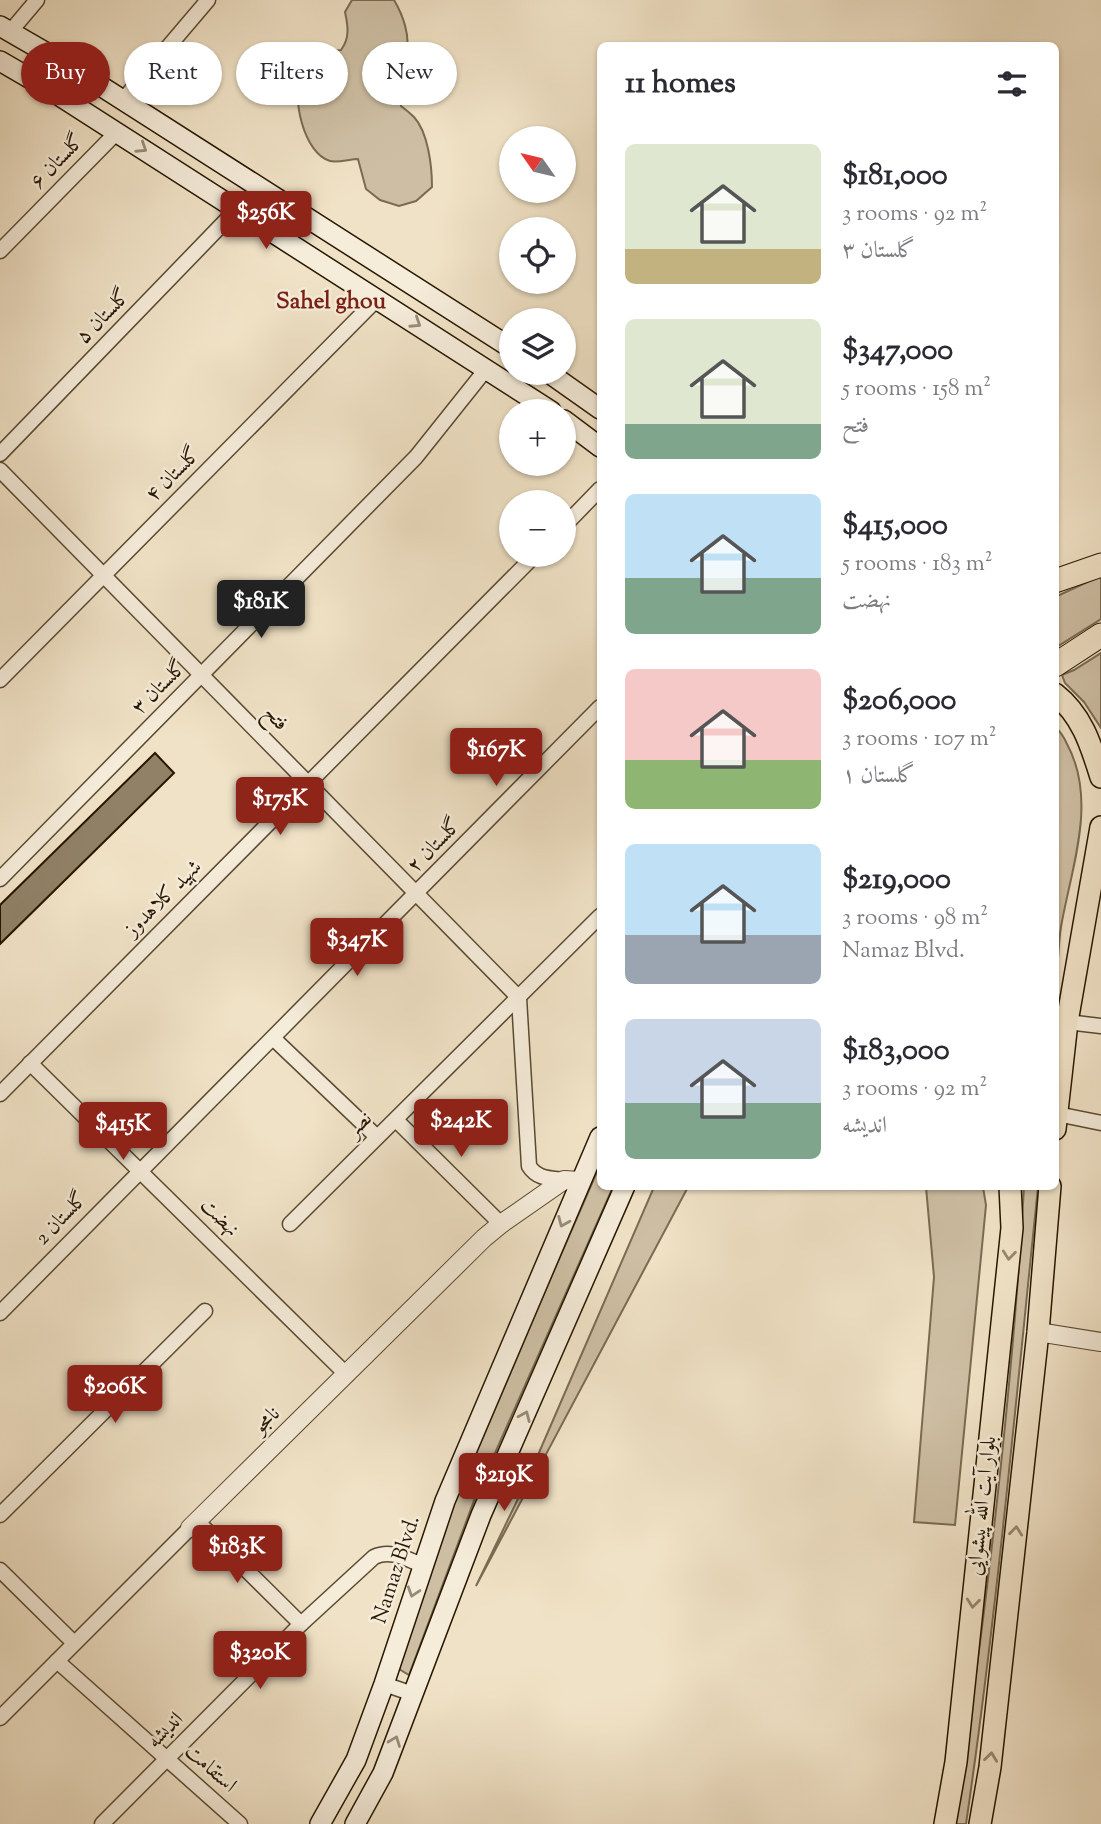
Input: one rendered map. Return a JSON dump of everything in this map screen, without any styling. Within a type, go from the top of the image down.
[{"type":"highway","points":[[1059,580],[1101,565]]},
{"type":"highway","points":[[1059,662],[1101,635]]},
{"type":"main road","points":[[3,34],[123,100],[499,340]]},
{"type":"main road","points":[[0,61],[117,132],[533,399]]},
{"type":"main road","points":[[566,385],[597,408]]},
{"type":"main road","points":[[576,429],[597,445]]},
{"type":"main road","points":[[1059,697],[1071,706],[1089,740],[1101,778]]},
{"type":"main road","points":[[1059,1066],[1061,1029],[1101,827]]},
{"type":"main road","name":"Namaz Blvd.","points":[[320,1824],[356,1760],[444,1501],[572,1180],[597,1142]]},
{"type":"main road","points":[[355,1824],[383,1773],[481,1515],[623,1190]]},
{"type":"main road","name":"بلوار آیت الله پیشوایی","points":[[945,1824],[957,1748],[1012,1228],[1010,1190]]},
{"type":"main road","name":"بلوار آیت الله پیشوایی","points":[[980,1824],[992,1753],[1038,1332],[1050,1190]]},
{"type":"main road","points":[[363,1824],[376,1786]]},
{"type":"street","points":[[3,34],[37,0]]},
{"type":"street","points":[[123,100],[208,0]]},
{"type":"street","name":"گلستان ۶","points":[[0,251],[117,132]]},
{"type":"street","name":"گلستان ۵","points":[[0,454],[237,209]]},
{"type":"street","name":"گلستان ۴","points":[[0,680],[377,299]]},
{"type":"street","name":"گلستان ۳","points":[[0,879],[416,457],[487,368]]},
{"type":"street","name":"فتح","points":[[0,470],[519,998]]},
{"type":"street","points":[[576,514],[597,492]]},
{"type":"street","name":"شهید کلاهدوز","points":[[0,1094],[523,567]]},
{"type":"street","name":"گلستان ۲","points":[[274,1038],[597,709]]},
{"type":"street","name":"نصر","points":[[290,1224],[597,919]]},
{"type":"street","points":[[519,998],[529,1166],[540,1177],[572,1180]]},
{"type":"street","points":[[1061,1029],[1101,1027]]},
{"type":"street","points":[[274,1038],[377,1137]]},
{"type":"street","name":"گلستان 2","points":[[0,1313],[274,1038]]},
{"type":"street","name":"نهضت","points":[[30,1063],[347,1375]]},
{"type":"street","points":[[396,1120],[500,1224]]},
{"type":"street","points":[[1059,1121],[1101,1123]]},
{"type":"street","name":"نامجو","points":[[0,1718],[500,1224],[572,1180]]},
{"type":"street","points":[[0,1515],[205,1311]]},
{"type":"street","points":[[1038,1332],[1101,1342]]},
{"type":"street","points":[[194,1525],[301,1624]]},
{"type":"street","name":"اندیشه","points":[[102,1824],[301,1624],[374,1556],[391,1553],[422,1565]]},
{"type":"street","points":[[0,1570],[74,1643]]},
{"type":"street","name":"استقامت","points":[[57,1661],[240,1824]]},
{"type":"street","points":[[384,1684],[413,1695]]},
{"type":"shaded area","points":[[352,0],[394,0],[400,12],[408,42],[362,42],[362,105],[401,105],[419,123],[426,140],[432,187],[416,201],[399,206],[380,200],[366,189],[358,159],[330,161],[321,156],[313,148],[302,124],[299,105],[348,105],[345,12]]},
{"type":"shaded area","points":[[1101,576],[1101,619],[1059,645],[1059,595]]},
{"type":"shaded area","points":[[1101,653],[1101,728],[1084,702],[1065,683],[1062,675]]},
{"type":"shaded area","points":[[1059,731],[1076,766],[1081,788],[1079,835],[1059,948]]},
{"type":"shaded area","points":[[597,1172],[597,1190],[612,1190],[475,1498],[409,1675],[399,1669],[453,1502]]},
{"type":"shaded area","points":[[653,1190],[686,1190],[476,1586],[528,1478]]},
{"type":"shaded area","points":[[926,1190],[984,1190],[986,1205],[955,1525],[914,1522],[934,1277]]},
{"type":"shaded area","points":[[1024,1190],[1038,1190],[987,1665],[966,1824],[955,1824],[997,1506]]},
{"type":"building","points":[[155,753],[174,773],[0,944],[0,905]]},
{"type":"district","name":"Sahel ghou","points":[[331,302]]}]
